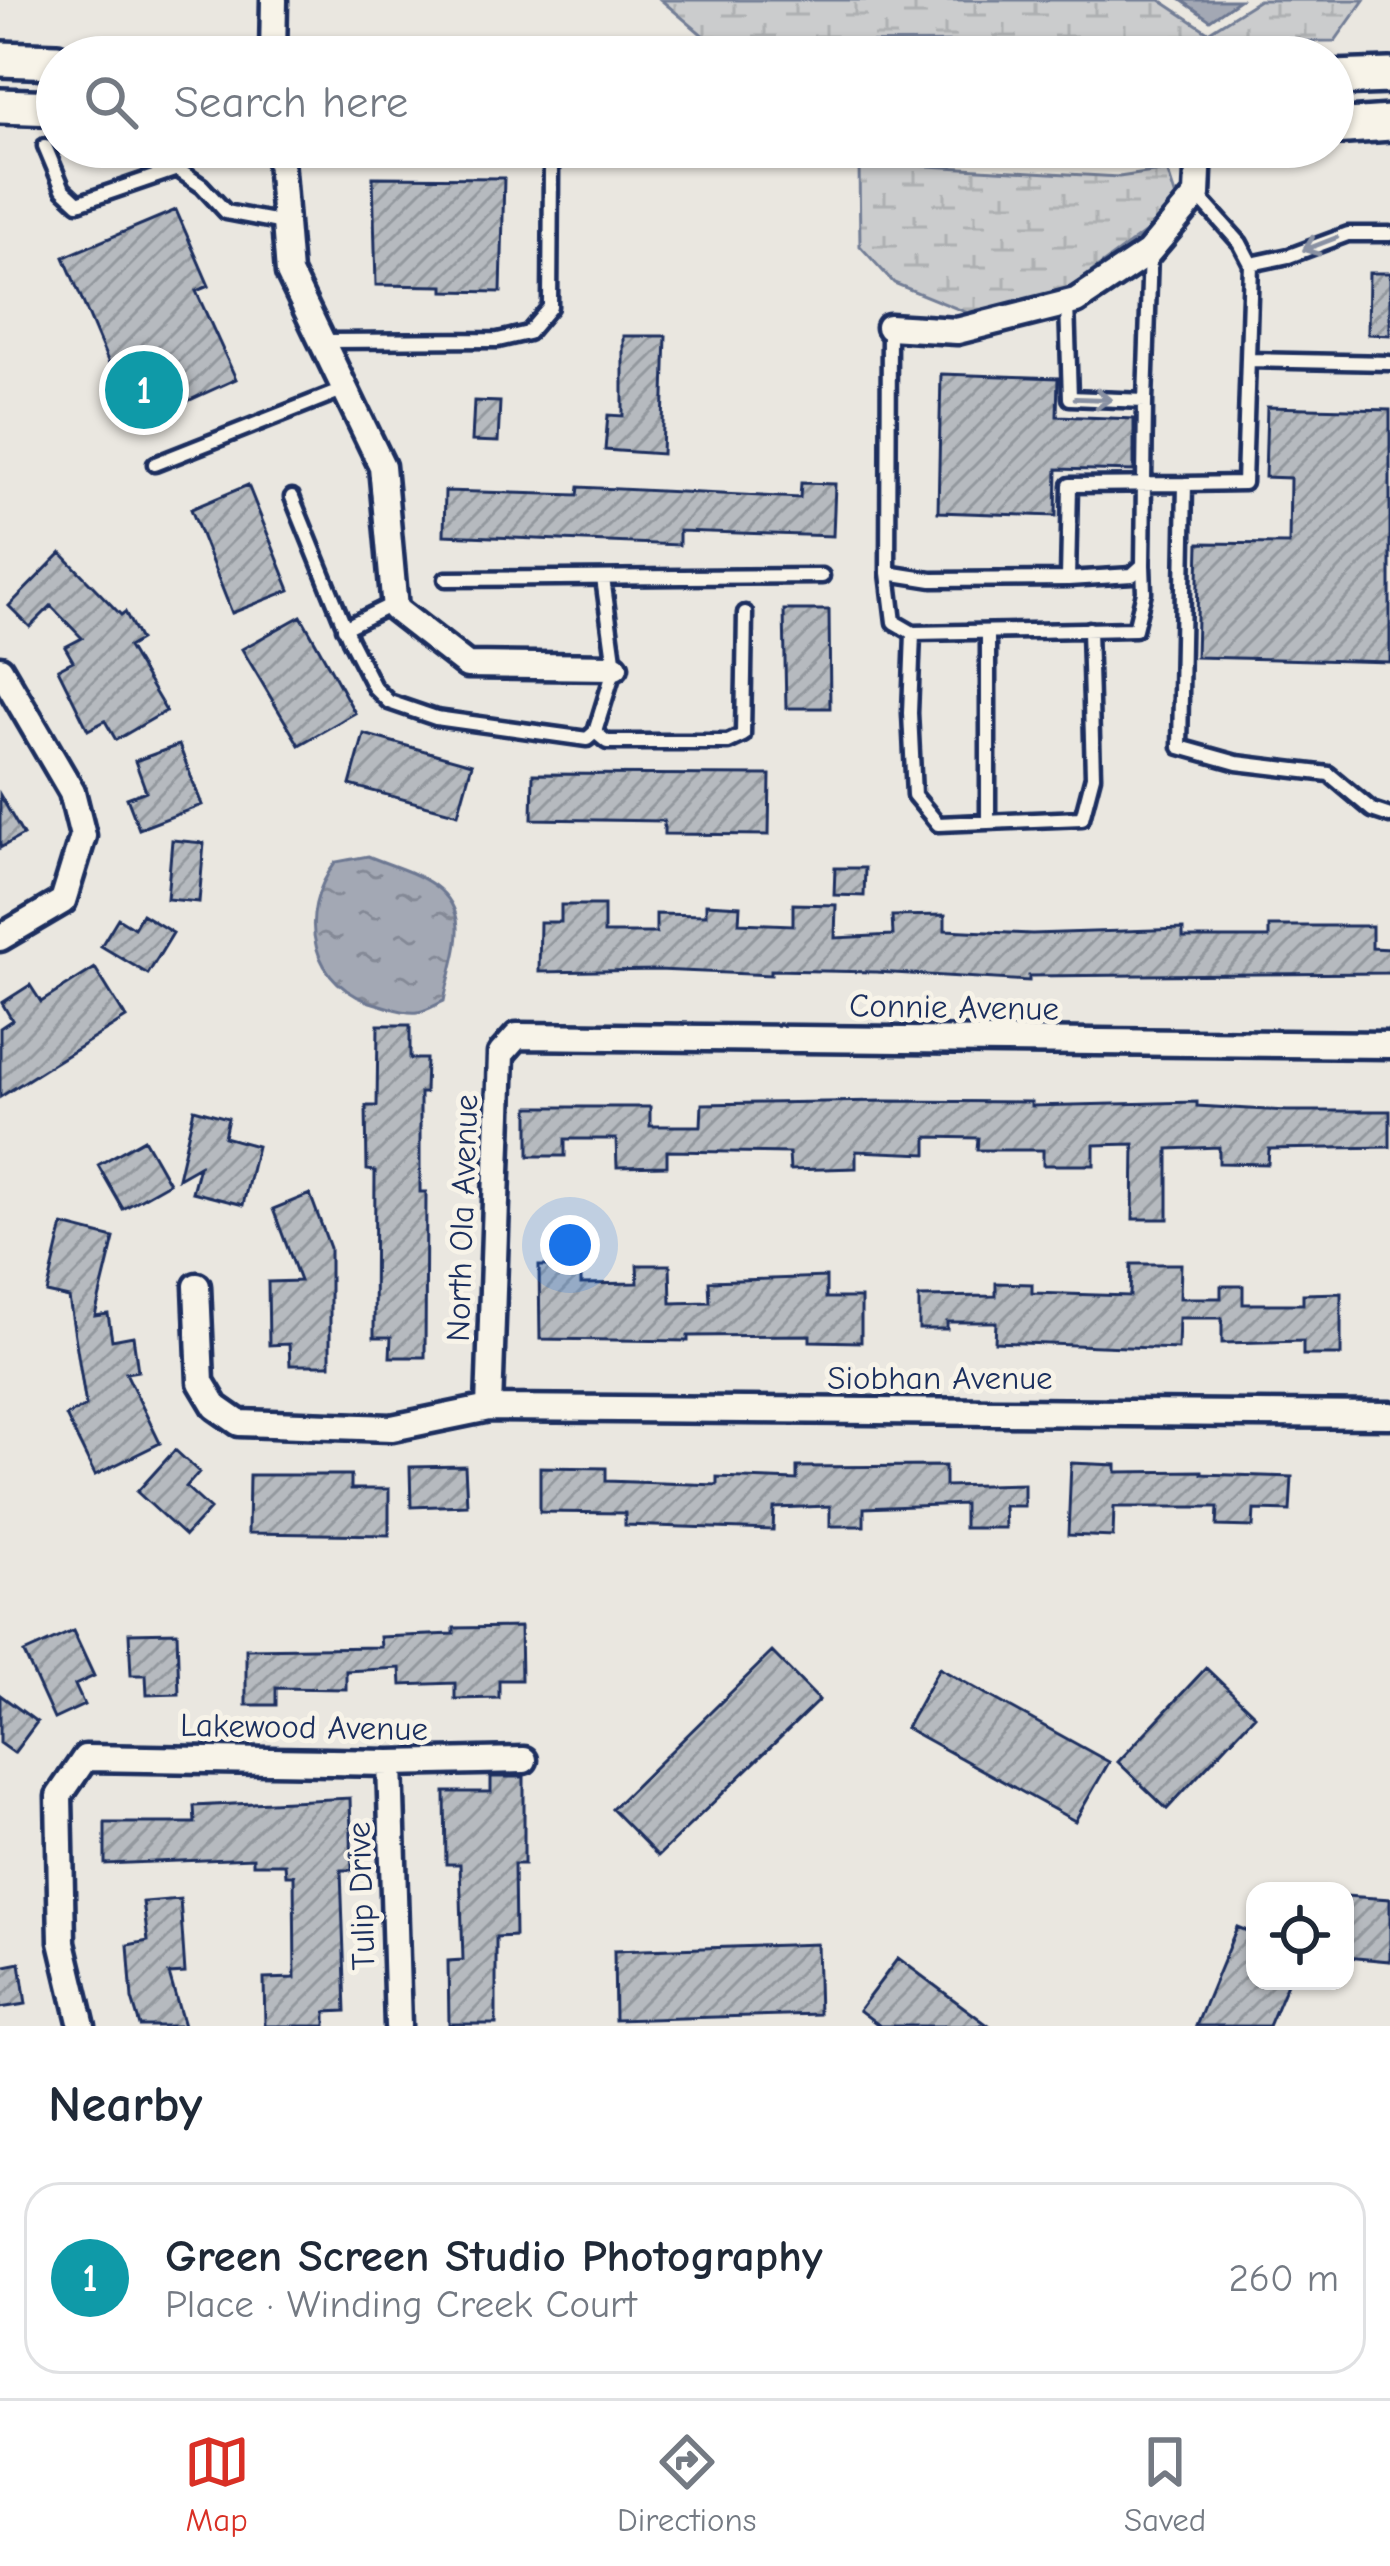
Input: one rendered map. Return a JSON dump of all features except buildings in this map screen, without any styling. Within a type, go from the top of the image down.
[{"type":"main road","points":[[0,59],[36,60]]},
{"type":"main road","points":[[1354,77],[1390,76]]},
{"type":"main road","points":[[0,106],[36,107]]},
{"type":"main road","points":[[1354,126],[1390,123]]},
{"type":"street","points":[[273,36],[274,0]]},
{"type":"street","points":[[281,168],[290,273],[382,466],[395,609],[466,665],[615,667]]},
{"type":"street","points":[[889,327],[958,332],[1067,304],[1150,250],[1197,195],[1198,168]]},
{"type":"street","points":[[0,669],[72,792],[83,836],[63,901],[0,938]]},
{"type":"street","name":"Connie Avenue","points":[[517,1036],[1390,1045]]},
{"type":"street","name":"North Ola Avenue","points":[[489,1408],[501,1054],[517,1036]]},
{"type":"street","name":"Siobhan Avenue","points":[[197,1286],[201,1382],[216,1407],[239,1423],[392,1428],[489,1408],[1390,1415]]},
{"type":"street","name":"Lakewood Avenue","points":[[82,2026],[62,1942],[59,1796],[85,1757],[390,1763],[524,1760]]},
{"type":"street","name":"Tulip Drive","points":[[390,1763],[398,2026]]},
{"type":"lane","points":[[54,168],[63,189],[79,203],[177,169],[202,185],[226,212],[285,223]]},
{"type":"lane","points":[[324,341],[498,340],[527,333],[550,307],[551,168]]},
{"type":"lane","points":[[1068,579],[1070,485],[1244,483],[1251,264],[1240,243],[1197,195]]},
{"type":"lane","points":[[1251,264],[1348,234],[1390,234]]},
{"type":"lane","points":[[889,327],[888,573],[893,622],[914,633],[1135,629],[1144,592],[1150,250]]},
{"type":"lane","points":[[1067,304],[1070,398],[1145,400]]},
{"type":"lane","points":[[1248,359],[1390,363]]},
{"type":"lane","points":[[154,464],[346,388]]},
{"type":"lane","points":[[1185,484],[1180,747],[1237,763],[1329,774],[1372,809],[1390,816]]},
{"type":"lane","points":[[292,497],[344,628],[374,687],[389,702],[436,718],[587,739],[595,732],[615,667],[602,578]]},
{"type":"lane","points":[[888,573],[932,580],[1068,579],[1132,575],[1143,566]]},
{"type":"lane","points":[[446,579],[822,576]]},
{"type":"lane","points":[[344,628],[394,603]]},
{"type":"lane","points":[[595,732],[607,742],[728,742],[743,735],[745,613]]},
{"type":"lane","points":[[914,633],[910,712],[914,795],[938,824],[1082,818],[1093,776],[1089,629]]},
{"type":"lane","points":[[988,632],[988,822]]},
{"type":"green space","points":[[661,0],[1160,0],[1208,32],[1259,0],[1364,0],[1339,36],[704,36]]},
{"type":"green space","points":[[859,168],[1119,177],[1167,170],[1176,198],[1150,229],[1071,287],[970,314],[894,283],[860,246]]},
{"type":"water","points":[[1181,0],[1239,0],[1210,20]]},
{"type":"water","points":[[368,856],[425,879],[448,898],[455,911],[457,945],[444,1001],[424,1010],[404,1011],[356,996],[338,983],[316,947],[313,926],[323,883],[336,862]]},
{"type":"place","name":"Green Screen Studio Photography","points":[[144,390]]}]
